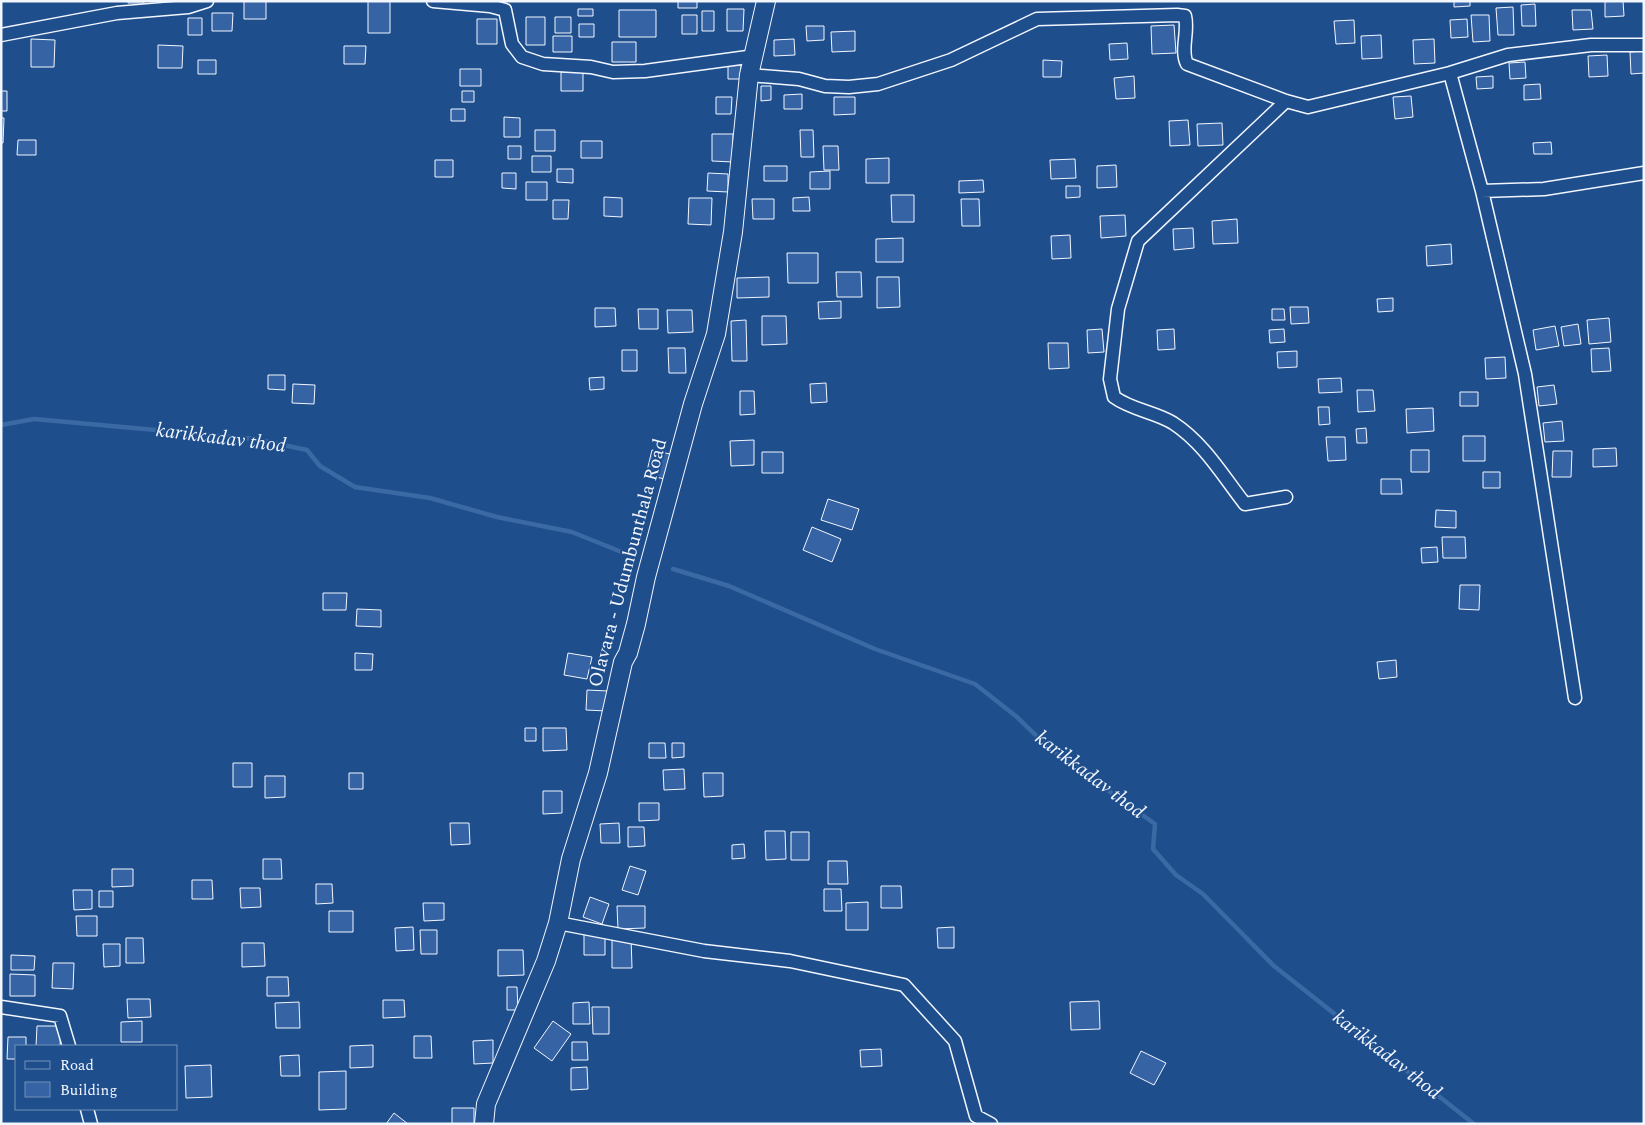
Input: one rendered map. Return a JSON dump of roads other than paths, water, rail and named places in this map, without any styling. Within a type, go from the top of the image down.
[{"type":"main road","name":"Olavara - Udumbunthala Road","points":[[484,1124],[486,1104],[546,961],[558,923],[570,860],[598,773],[622,662],[628,653],[646,577],[693,404],[716,334],[732,232],[749,75],[755,56],[766,1]]},
{"type":"street","points":[[1,35],[117,13],[188,7],[206,1]]},
{"type":"street","points":[[433,1],[490,6],[505,10],[512,44],[522,57],[543,64],[591,66],[613,72],[645,72],[755,56]]},
{"type":"street","points":[[749,75],[799,79],[825,86],[848,87],[878,84],[951,60],[1037,19],[1177,15],[1185,16],[1187,25],[1184,58],[1187,64],[1286,101],[1308,107],[1450,73],[1508,56],[1591,45],[1644,45]]},
{"type":"street","points":[[1450,73],[1482,191],[1525,374],[1575,698]]},
{"type":"street","points":[[1286,101],[1138,241],[1118,309],[1110,379],[1114,396],[1124,404],[1172,422],[1196,440],[1245,504],[1286,497]]},
{"type":"street","points":[[1482,191],[1544,189],[1644,173]]},
{"type":"street","points":[[558,923],[704,951],[790,961],[904,985],[955,1041],[976,1116],[991,1124]]},
{"type":"street","points":[[1,1007],[60,1016],[69,1045]]},
{"type":"street","points":[[87,1110],[91,1124]]},
{"type":"waterway","name":"karikkadav thod","points":[[1,425],[34,419],[255,439],[307,450],[320,466],[355,487],[430,498],[497,517],[572,532],[629,555]]},
{"type":"waterway","name":"karikkadav thod","points":[[673,569],[729,586],[875,649],[975,684],[1017,717],[1049,748],[1155,824],[1153,849],[1176,875],[1203,894],[1274,966],[1474,1124]]}]
